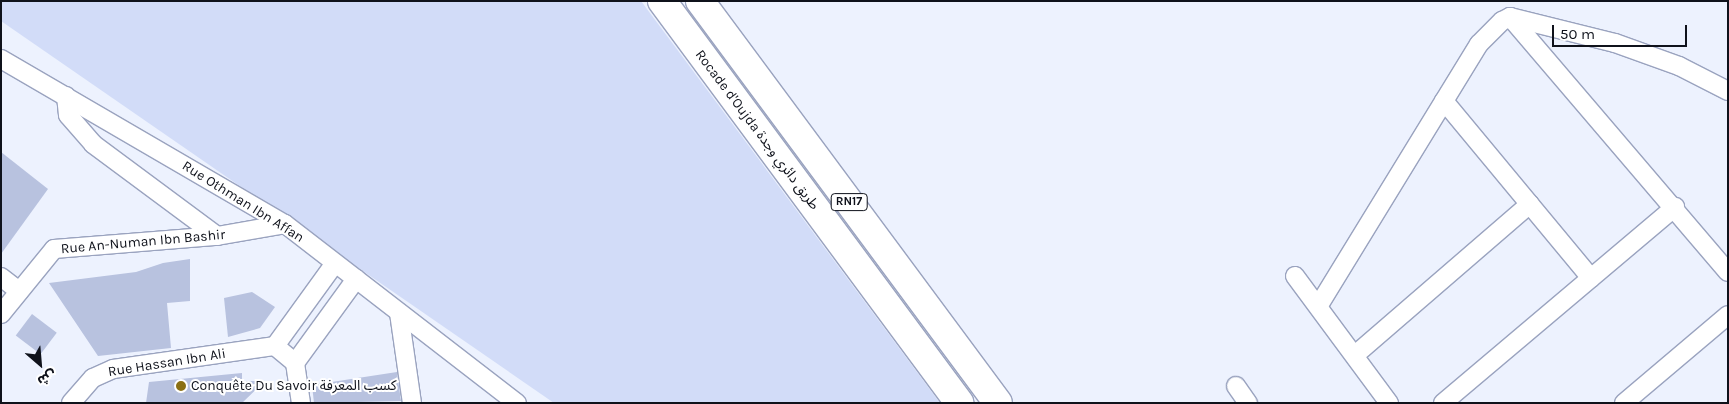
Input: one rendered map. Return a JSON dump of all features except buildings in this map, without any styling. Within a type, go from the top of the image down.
[{"type":"highway","name":"Rocade d'Oujda طريق دائري وجدة","points":[[662,1],[959,403]]},
{"type":"highway","name":"RN17","points":[[700,1],[998,403]]},
{"type":"street","points":[[1510,17],[1650,55],[1728,91]]},
{"type":"street","points":[[1319,305],[1486,34],[1510,17]]},
{"type":"street","points":[[1510,17],[1675,207],[1728,272]]},
{"type":"street","name":"Rue Othman Ibn Affan","points":[[1,59],[285,224],[517,403]]},
{"type":"street","points":[[66,96],[68,115],[92,144],[217,236]]},
{"type":"street","points":[[1444,101],[1591,278]]},
{"type":"street","points":[[1355,355],[1530,204]]},
{"type":"street","points":[[1443,403],[1675,207]]},
{"type":"street","name":"Rue An-Numan Ibn Bashir","points":[[1,314],[54,249],[217,236],[285,224]]},
{"type":"street","points":[[301,403],[295,364],[275,346],[335,263]]},
{"type":"street","points":[[1295,276],[1319,305],[1389,403]]},
{"type":"street","points":[[1,277],[19,290]]},
{"type":"street","points":[[295,364],[356,279]]},
{"type":"street","points":[[399,313],[412,403]]},
{"type":"street","points":[[1624,403],[1728,315]]},
{"type":"street","name":"Rue Hassan Ibn Ali","points":[[71,403],[93,378],[113,369],[275,346]]},
{"type":"street","points":[[1236,386],[1248,403]]},
{"type":"shaded area","points":[[1,1],[641,1],[940,403],[554,403],[1,21]]},
{"type":"place","name":"Conquête Du Savoir كسب المعرفة","points":[[181,386]]}]
